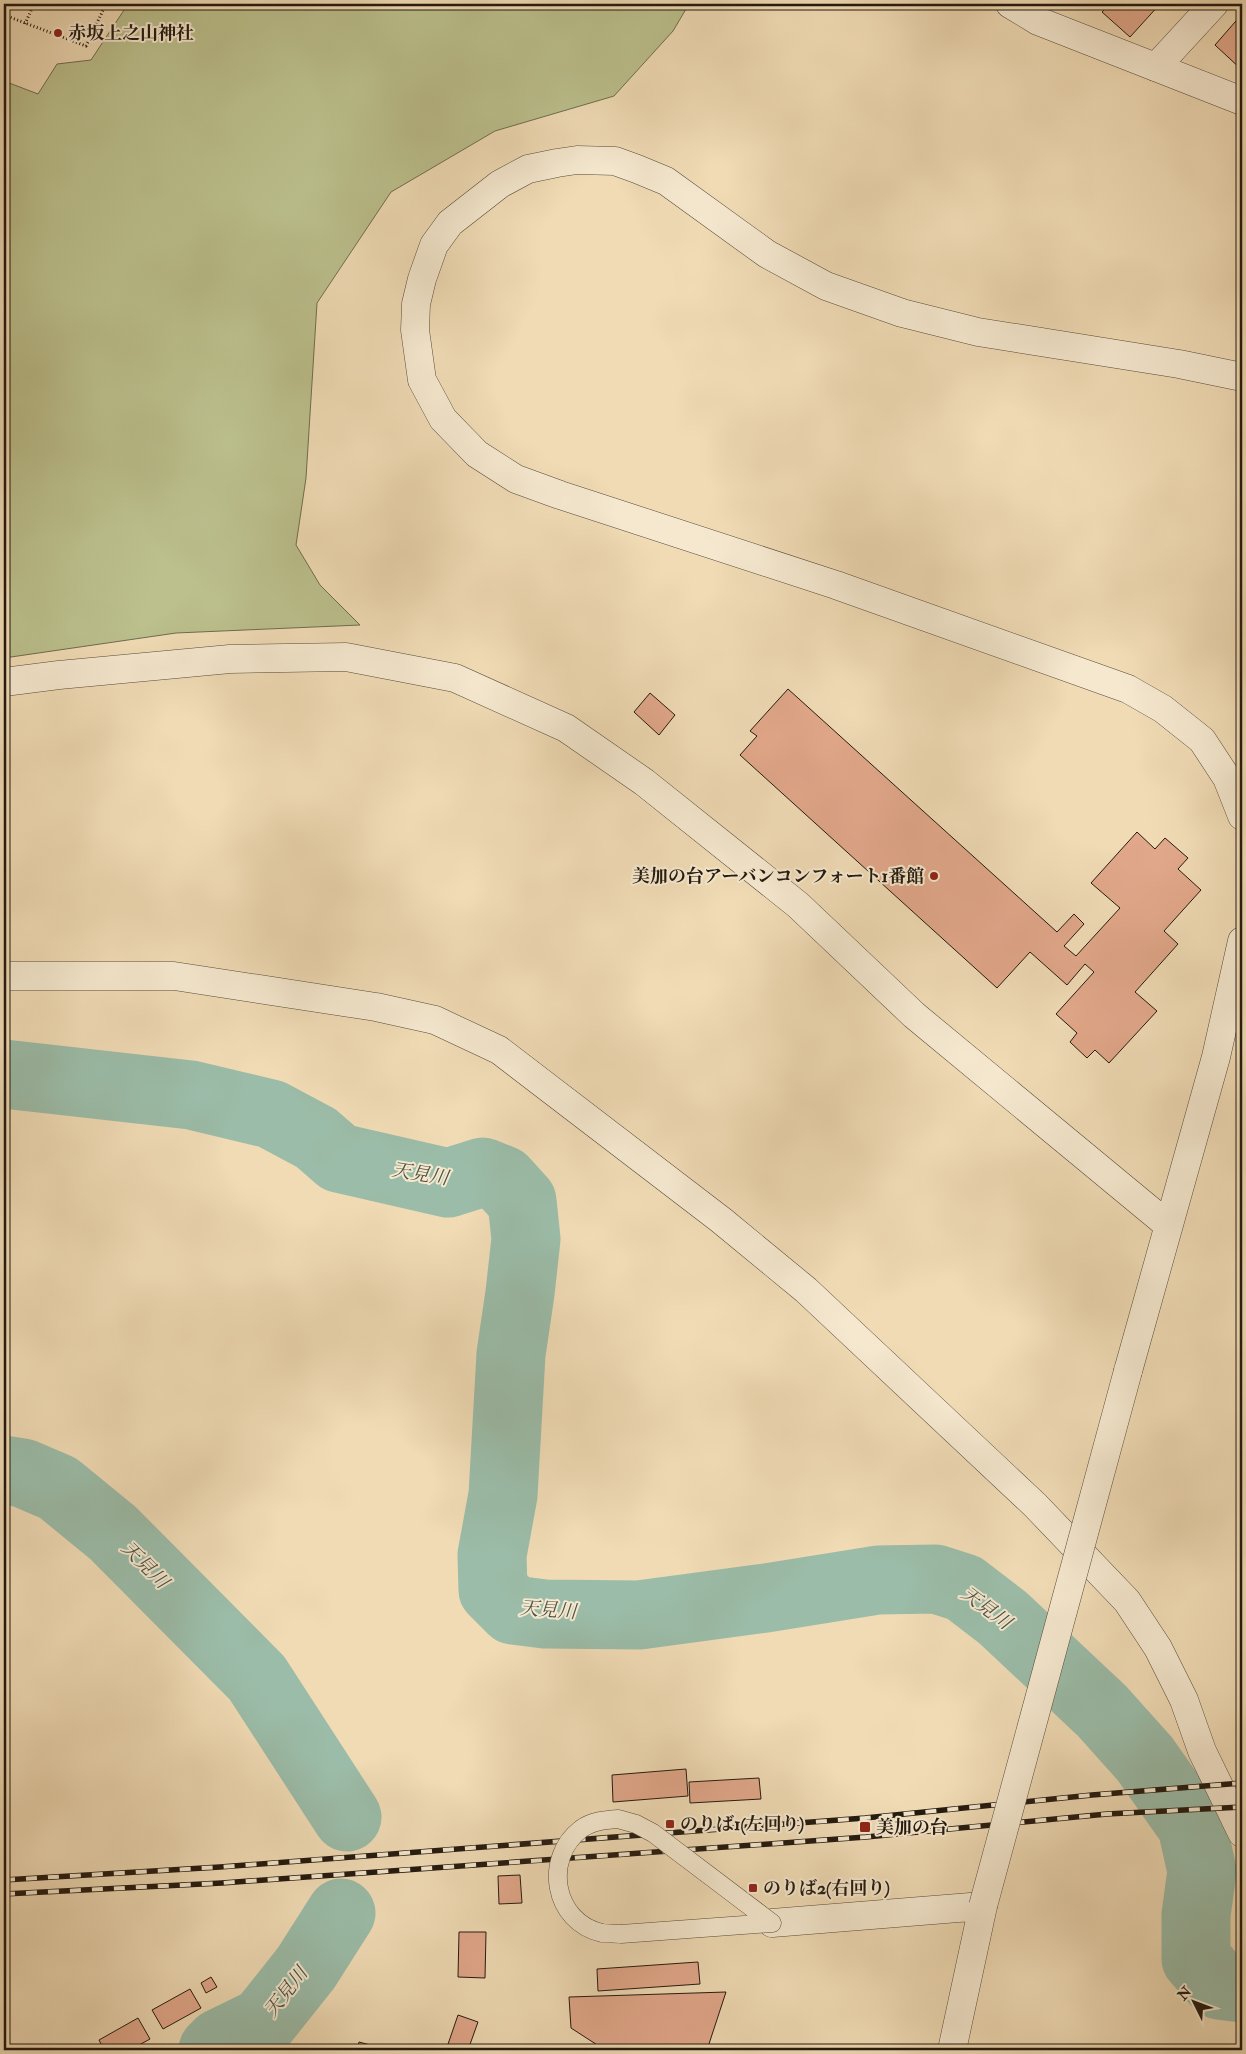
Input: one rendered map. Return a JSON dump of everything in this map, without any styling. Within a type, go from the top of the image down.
[{"type":"street","points":[[1010,4],[1038,21],[1242,101]]},
{"type":"street","points":[[1156,67],[1214,4]]},
{"type":"street","points":[[1242,377],[1180,364],[978,332],[902,313],[826,286],[768,254],[666,181],[615,161],[577,160],[528,169],[500,184],[450,223],[434,245],[422,279],[416,304],[414,330],[422,380],[443,419],[477,454],[516,479],[836,585],[1128,688],[1163,710],[1202,740],[1227,778],[1242,816]]},
{"type":"street","points":[[4,682],[230,659],[346,657],[455,678],[566,728],[644,782],[798,904],[914,1015],[1168,1225]]},
{"type":"street","points":[[952,2050],[983,1906],[1168,1225],[1216,1057],[1242,941]]},
{"type":"street","points":[[4,976],[174,976],[376,1007],[435,1020],[499,1050],[721,1220],[806,1290],[1035,1505],[1127,1601],[1158,1648],[1184,1700],[1202,1751],[1242,1833]]},
{"type":"street","points":[[772,1923],[983,1906]]},
{"type":"lane","points":[[618,1819],[636,1824],[652,1833],[772,1923],[621,1934],[602,1933],[584,1925],[570,1913],[560,1896],[556,1878],[560,1859],[568,1842],[582,1829],[599,1821],[618,1819]]},
{"type":"path","points":[[25,24],[34,4]]},
{"type":"path","points":[[4,15],[86,46],[106,4]]},
{"type":"path","points":[[4,30],[9,18]]},
{"type":"green space","points":[[128,4],[689,4],[673,31],[614,96],[495,131],[391,192],[317,303],[306,478],[296,545],[320,585],[360,625],[176,633],[4,658],[4,81],[38,94],[57,64],[91,60]]},
{"type":"building","points":[[1110,4],[1160,4],[1130,37],[1102,12]]},
{"type":"building","points":[[1242,14],[1242,70],[1215,45]]},
{"type":"building","name":"美加の台アーバンコンフォート1番館","points":[[788,689],[1057,932],[1074,914],[1084,924],[1064,946],[1076,956],[1120,908],[1091,883],[1137,832],[1155,849],[1165,838],[1188,858],[1178,869],[1201,890],[1164,931],[1178,944],[1135,992],[1157,1011],[1109,1063],[1095,1050],[1087,1058],[1070,1042],[1077,1033],[1056,1014],[1094,972],[1085,964],[1067,985],[1030,952],[997,988],[740,755],[757,736],[750,731]]},
{"type":"building","points":[[650,693],[675,715],[659,735],[634,712]]},
{"type":"building","points":[[686,1769],[688,1796],[613,1802],[612,1775]]},
{"type":"building","points":[[759,1778],[761,1799],[690,1803],[689,1782]]},
{"type":"building","points":[[520,1875],[522,1903],[499,1904],[498,1876]]},
{"type":"building","points":[[459,1932],[486,1932],[485,1978],[458,1977]]},
{"type":"building","points":[[698,1962],[700,1984],[598,1991],[597,1969]]},
{"type":"building","points":[[211,1977],[217,1987],[206,1993],[201,1983]]},
{"type":"building","points":[[190,1989],[201,2008],[163,2029],[152,2010]]},
{"type":"building","points":[[726,1992],[707,2050],[605,2050],[571,2028],[569,1997]]},
{"type":"building","points":[[458,2015],[478,2022],[468,2050],[446,2050]]},
{"type":"building","points":[[138,2018],[150,2039],[130,2050],[104,2050],[99,2040]]},
{"type":"building","points":[[359,2042],[374,2046],[373,2050],[357,2050]]},
{"type":"waterway","name":"天見川","points":[[4,1074],[191,1095],[271,1114],[316,1138],[339,1158],[448,1183],[483,1172],[503,1180],[522,1201],[526,1239],[511,1354],[503,1495],[492,1555],[493,1590],[513,1610],[545,1614],[639,1615],[766,1598],[878,1580],[936,1579],[964,1588],[1003,1618],[1102,1711],[1145,1759],[1192,1826],[1202,1871],[1196,1915],[1196,1959],[1219,1985],[1242,1988]]},
{"type":"waterway","name":"天見川","points":[[4,1470],[23,1473],[58,1488],[113,1533],[257,1678],[347,1817]]},
{"type":"waterway","name":"天見川","points":[[213,2050],[220,2043],[263,2022],[306,1968],[341,1913]]},
{"type":"railway","points":[[4,1880],[220,1867],[865,1818],[1092,1795],[1242,1783]]},
{"type":"railway","points":[[4,1894],[222,1883],[866,1837],[1107,1814],[1242,1807]]},
{"type":"place","name":"赤坂上之山神社","points":[[58,33]]},
{"type":"place","name":"美加の台アーバンコンフォート1番館","points":[[934,876]]},
{"type":"place","name":"のりば1(左回り)","points":[[670,1824]]},
{"type":"place","name":"美加の台","points":[[865,1827]]},
{"type":"place","name":"のりば2(右回り)","points":[[753,1888]]}]
